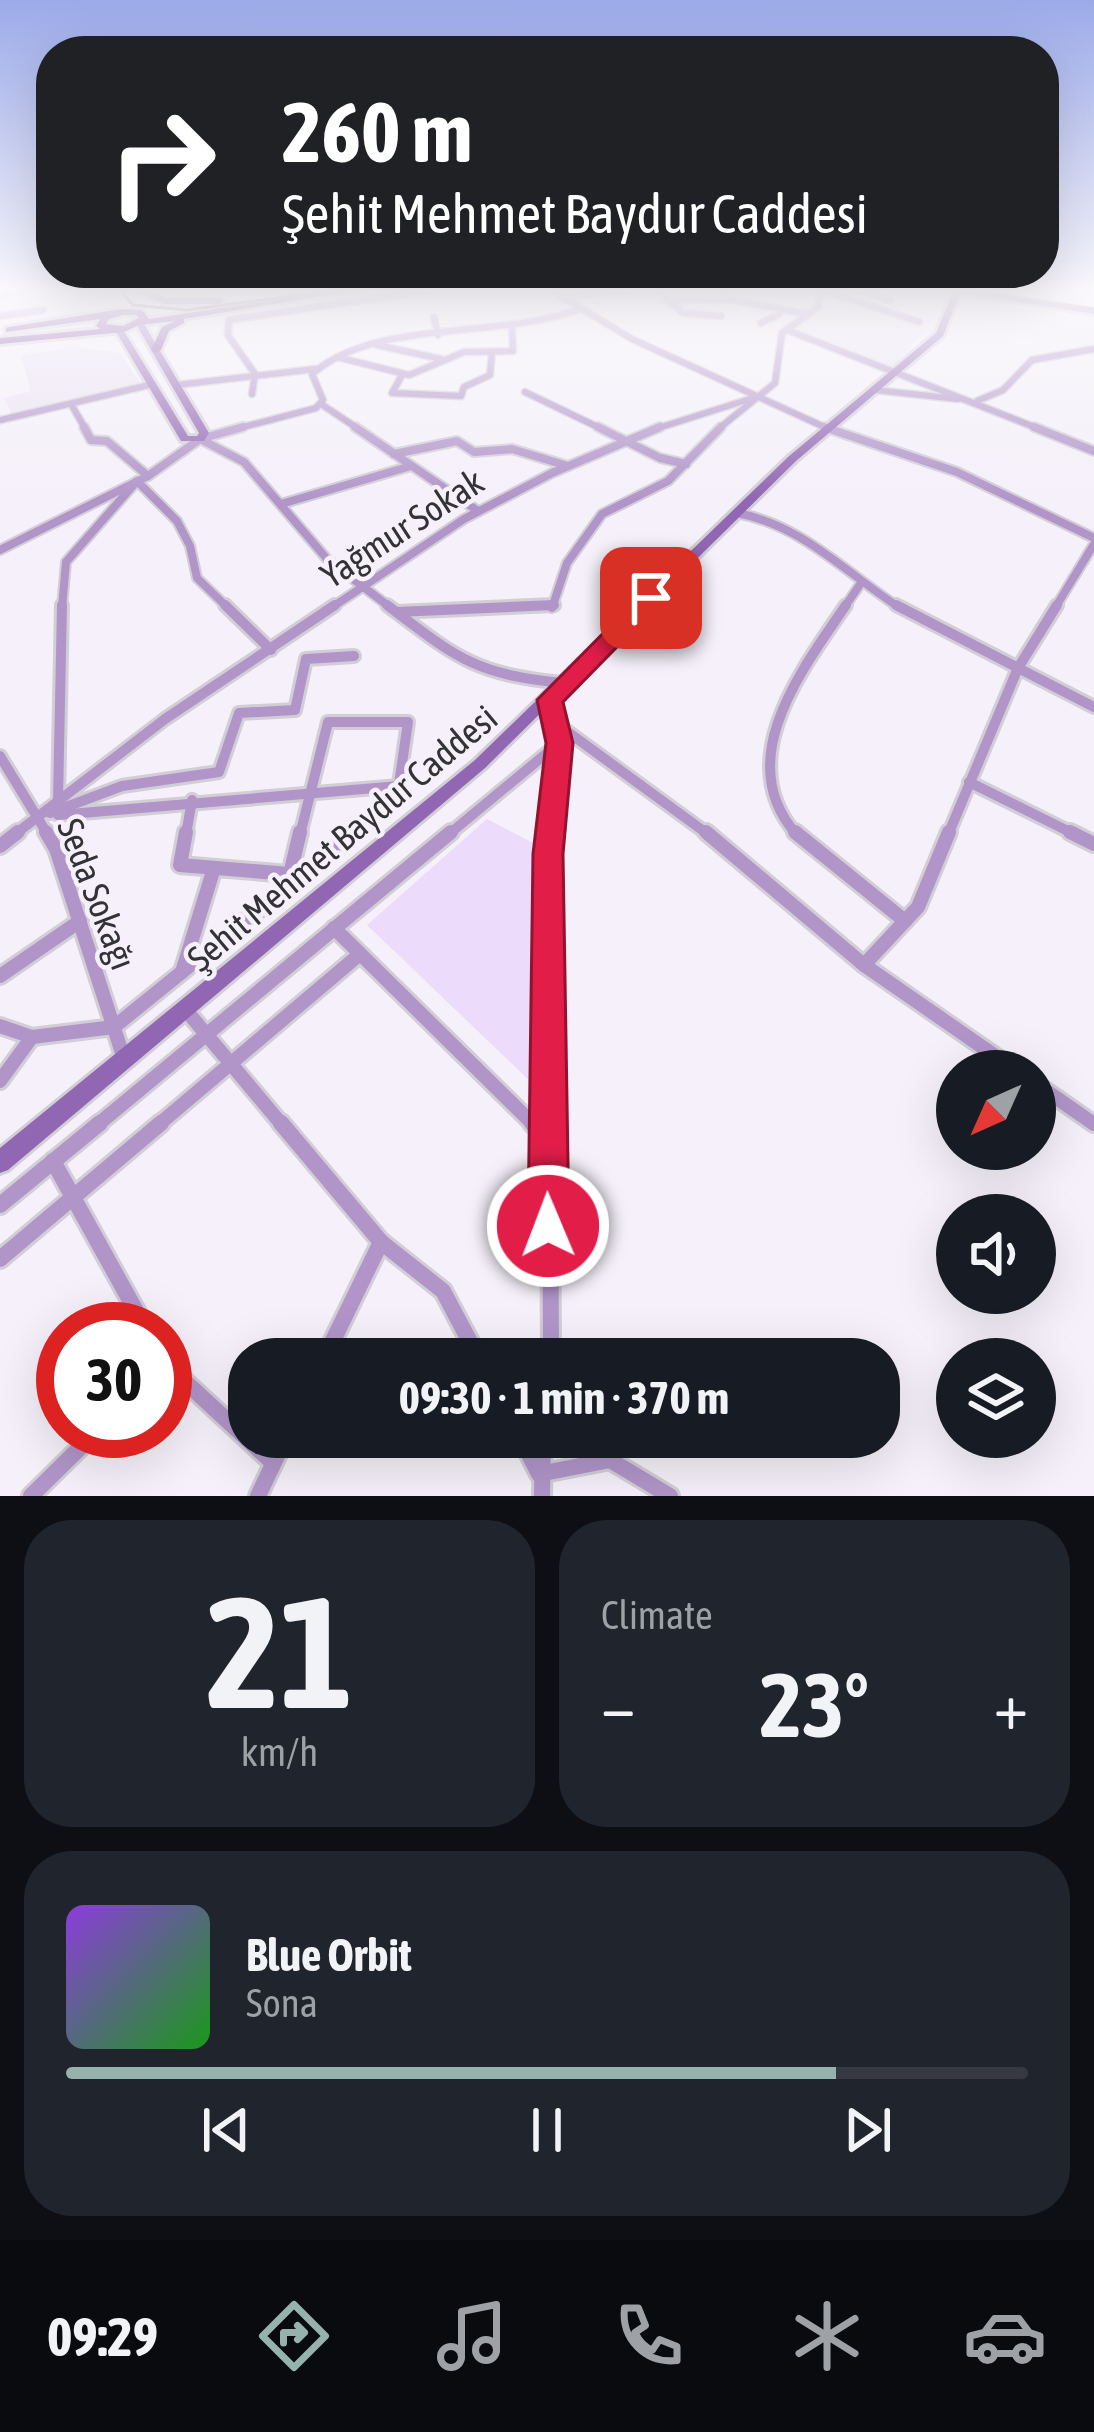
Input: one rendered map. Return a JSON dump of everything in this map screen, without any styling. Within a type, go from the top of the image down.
[{"type":"street","points":[[134,360],[184,439],[291,417],[321,404]]},
{"type":"street","points":[[162,360],[202,436],[244,462],[327,559],[458,658],[520,680],[566,683]]},
{"type":"street","points":[[245,360],[255,374],[252,394]]},
{"type":"street","points":[[176,385],[315,369],[330,360]]},
{"type":"street","points":[[345,360],[402,375],[442,360]]},
{"type":"street","points":[[402,375],[392,393],[461,396],[464,387],[490,374],[492,360]]},
{"type":"street","points":[[680,360],[827,429],[957,472],[1094,541],[1018,668],[918,907],[864,965]]},
{"type":"street","points":[[397,612],[553,608],[567,563],[602,514],[662,485],[687,464],[707,439],[776,383],[779,360]]},
{"type":"street","points":[[864,360],[1094,451]]},
{"type":"street","name":"Şehit Mehmet Baydur Caddesi","points":[[0,1162],[480,764],[737,513],[910,360]]},
{"type":"street","points":[[874,390],[977,401],[1003,390],[1033,360]]},
{"type":"street","points":[[315,369],[312,379],[321,404],[478,511]]},
{"type":"street","points":[[0,420],[149,385]]},
{"type":"street","points":[[525,392],[687,464]]},
{"type":"street","name":"Yağmur Sokak","points":[[0,846],[165,719],[478,511],[568,466],[701,411],[757,398]]},
{"type":"street","points":[[71,404],[91,440],[107,441],[177,520],[188,539],[197,578],[272,650]]},
{"type":"street","points":[[0,550],[142,479],[202,436]]},
{"type":"street","points":[[394,454],[457,441],[474,452],[512,449],[568,466]]},
{"type":"street","points":[[281,504],[319,497],[363,477],[411,466]]},
{"type":"street","points":[[58,800],[58,659],[66,562],[142,479]]},
{"type":"street","points":[[737,513],[787,526],[917,619],[1094,707]]},
{"type":"street","points":[[861,583],[798,680],[772,731],[767,772],[774,804],[789,826],[905,921]]},
{"type":"street","points":[[37,817],[122,786],[219,772],[239,713],[295,710],[306,659],[354,656]]},
{"type":"street","points":[[550,700],[560,743],[548,854],[551,1338]]},
{"type":"street","points":[[0,1026],[32,1037],[114,1028],[286,890],[397,798],[408,722],[328,722],[286,890]]},
{"type":"street","points":[[557,724],[677,808],[864,965],[987,1050]]},
{"type":"street","points":[[0,1205],[560,743]]},
{"type":"street","name":"Seda Sokağı","points":[[0,756],[56,849],[124,1059]]},
{"type":"street","points":[[969,782],[1094,844]]},
{"type":"street","points":[[37,817],[192,800],[399,786]]},
{"type":"street","points":[[192,800],[180,865],[290,874]]},
{"type":"street","points":[[181,975],[214,868]]},
{"type":"street","points":[[0,976],[80,921]]},
{"type":"street","points":[[334,928],[546,1137]]},
{"type":"street","points":[[0,1258],[360,954]]},
{"type":"street","points":[[185,1009],[381,1242],[443,1291],[468,1338]]},
{"type":"street","points":[[0,1081],[32,1037]]},
{"type":"street","points":[[1056,1098],[1094,1124]]},
{"type":"street","points":[[53,1161],[131,1302]]},
{"type":"street","points":[[334,1338],[381,1242]]},
{"type":"street","points":[[192,1389],[273,1463]]},
{"type":"street","points":[[32,1496],[70,1458]]},
{"type":"street","points":[[258,1496],[276,1458]]},
{"type":"street","points":[[531,1458],[539,1474]]},
{"type":"street","points":[[541,1458],[542,1496]]},
{"type":"street","points":[[539,1474],[610,1460],[670,1496]]},
{"type":"shaded area","points":[[22,360],[125,360],[141,384],[12,414],[4,398],[31,391]]},
{"type":"shaded area","points":[[487,819],[537,845],[531,1082],[367,925]]},
{"type":"route","points":[[548,1226],[548,854],[560,743],[550,700],[651,598]]}]
